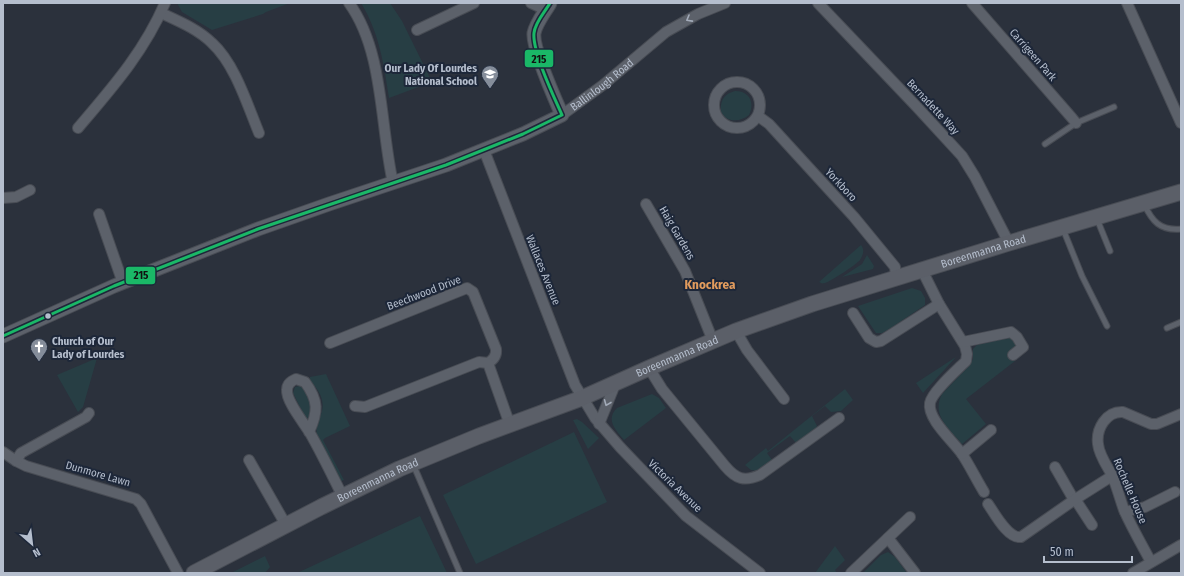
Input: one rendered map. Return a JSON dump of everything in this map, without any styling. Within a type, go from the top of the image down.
[{"type":"main road","name":"Boreenmanna Road","points":[[195,573],[413,463],[479,436],[582,398],[736,331],[812,304],[1062,226],[1181,192]]},
{"type":"street","points":[[78,128],[135,59],[152,32],[166,3]]},
{"type":"street","points":[[348,3],[359,20],[371,51],[393,183]]},
{"type":"street","points":[[417,30],[474,3]]},
{"type":"street","points":[[531,3],[548,7],[536,29],[534,40],[549,84],[562,115]]},
{"type":"street","name":"Ballinlough Road","points":[[3,336],[123,283],[263,228],[329,204],[426,173],[528,132],[562,115],[599,88],[666,32],[713,5],[725,3]]},
{"type":"street","name":"Bernadette Way","points":[[818,3],[962,156],[975,177],[1009,243]]},
{"type":"street","name":"Carrigeen Park","points":[[972,3],[1076,123]]},
{"type":"street","points":[[1127,3],[1181,123]]},
{"type":"street","points":[[161,13],[186,25],[206,38],[217,48],[227,62],[234,76],[259,133]]},
{"type":"street","points":[[738,82],[746,84],[752,88],[759,98],[760,108],[758,116],[753,122],[740,128],[732,128],[725,125],[719,120],[715,111],[715,99],[718,92],[724,86],[731,83],[738,82]]},
{"type":"street","name":"Yorkboro","points":[[758,116],[769,124],[854,217],[895,267],[896,278]]},
{"type":"street","name":"Wallaces Avenue","points":[[484,150],[574,385],[582,398]]},
{"type":"street","points":[[3,198],[16,197],[30,190]]},
{"type":"street","name":"Haig Gardens","points":[[646,204],[685,271],[713,341]]},
{"type":"street","points":[[99,214],[123,283]]},
{"type":"street","points":[[922,270],[939,304],[967,351],[966,361],[934,394],[930,407],[937,422],[962,454],[984,492]]},
{"type":"street","name":"Beechwood Drive","points":[[330,343],[467,288],[473,292],[496,349],[495,358],[488,363]]},
{"type":"street","points":[[853,313],[869,338],[876,342],[881,341],[939,304]]},
{"type":"street","points":[[736,331],[747,350],[784,399]]},
{"type":"street","points":[[963,342],[1011,332],[1017,337],[1023,347],[1013,355]]},
{"type":"street","points":[[356,406],[365,407],[479,362],[488,363],[510,425]]},
{"type":"street","points":[[649,368],[662,389],[725,466],[735,476],[748,479],[760,475],[839,418]]},
{"type":"street","points":[[309,432],[315,420],[317,402],[306,382],[296,379],[290,382],[286,389],[288,396],[294,410],[309,432],[343,497]]},
{"type":"street","points":[[599,424],[616,382]]},
{"type":"street","name":"Victoria Avenue","points":[[582,398],[599,424],[686,516],[760,573]]},
{"type":"street","name":"Rochelle House","points":[[1151,562],[1125,512],[1112,476],[1099,450],[1098,438],[1103,422],[1107,417],[1114,414],[1123,412],[1151,424],[1157,424],[1181,414]]},
{"type":"street","points":[[16,461],[21,453],[86,417],[88,413]]},
{"type":"street","points":[[962,454],[991,430]]},
{"type":"street","name":"Dunmore Lawn","points":[[3,452],[16,461],[59,476],[131,496],[136,499],[141,504],[178,573]]},
{"type":"street","points":[[249,460],[286,526]]},
{"type":"street","points":[[1055,467],[1092,525]]},
{"type":"street","points":[[988,504],[1010,534],[1017,538],[1021,537],[1075,499],[1112,476]]},
{"type":"street","points":[[1125,512],[1145,507],[1175,492]]},
{"type":"street","points":[[852,573],[910,517]]},
{"type":"street","points":[[888,538],[915,573]]},
{"type":"street","points":[[1133,573],[1181,545]]},
{"type":"lane","points":[[1045,144],[1076,123],[1114,107]]},
{"type":"lane","points":[[1144,202],[1149,215],[1154,222],[1167,228],[1181,229]]},
{"type":"lane","points":[[1096,217],[1110,251]]},
{"type":"lane","points":[[1062,226],[1082,276],[1107,326]]},
{"type":"lane","points":[[1167,328],[1181,322]]},
{"type":"lane","points":[[413,463],[460,573]]},
{"type":"green space","points":[[177,3],[290,3],[263,14],[212,30],[182,12]]},
{"type":"green space","points":[[361,3],[390,3],[402,21],[432,82],[389,98],[380,49],[372,25]]},
{"type":"green space","points":[[735,91],[748,95],[751,102],[751,111],[749,115],[742,119],[730,120],[723,116],[721,112],[722,101],[725,96]]},
{"type":"green space","points":[[861,245],[863,252],[858,262],[828,282],[819,282]]},
{"type":"green space","points":[[867,255],[874,266],[873,269],[842,277],[862,264]]},
{"type":"green space","points":[[912,288],[921,291],[925,298],[925,305],[888,330],[882,333],[876,333],[858,306]]},
{"type":"green space","points":[[1008,337],[1012,338],[1016,345],[1009,354],[1015,361],[966,399],[986,424],[962,444],[947,427],[940,415],[939,402],[942,394],[968,367],[973,359],[973,349],[977,345]]},
{"type":"green space","points":[[956,357],[923,393],[916,383]]},
{"type":"green space","points":[[97,358],[83,407],[78,412],[57,375]]},
{"type":"green space","points":[[326,374],[350,426],[323,440],[344,480],[341,481],[317,435],[317,427],[323,405],[321,396],[310,381],[310,377]]},
{"type":"green space","points":[[302,386],[311,405],[310,413],[306,419],[293,393],[295,387]]},
{"type":"green space","points":[[845,389],[853,400],[841,411],[831,412],[825,406],[812,416],[817,426],[816,428],[796,443],[790,436],[767,453],[772,460],[758,471],[751,470],[745,465],[766,448],[768,451]]},
{"type":"green space","points":[[652,394],[659,398],[666,408],[624,440],[613,425],[612,417],[614,412],[617,408]]},
{"type":"green space","points":[[577,419],[599,438],[588,449],[573,420]]},
{"type":"green space","points":[[574,432],[607,502],[476,564],[443,495]]},
{"type":"green space","points":[[420,516],[447,573],[297,573]]},
{"type":"green space","points":[[835,546],[845,560],[835,570],[837,573],[815,573]]},
{"type":"green space","points":[[888,552],[895,557],[907,573],[863,573],[881,555]]},
{"type":"green space","points":[[265,556],[270,567],[265,573],[233,572]]},
{"type":"transit line","name":"215","points":[[550,3],[536,25],[534,41],[544,74],[562,115]]},
{"type":"transit line","name":"215","points":[[3,336],[114,286],[258,229],[446,165],[523,134],[562,115]]},
{"type":"place","name":"Our Lady Of Lourdes National School","points":[[490,89]]},
{"type":"place","name":"Church of Our Lady of Lourdes","points":[[39,362]]},
{"type":"district","name":"Knockrea","points":[[710,284]]}]
